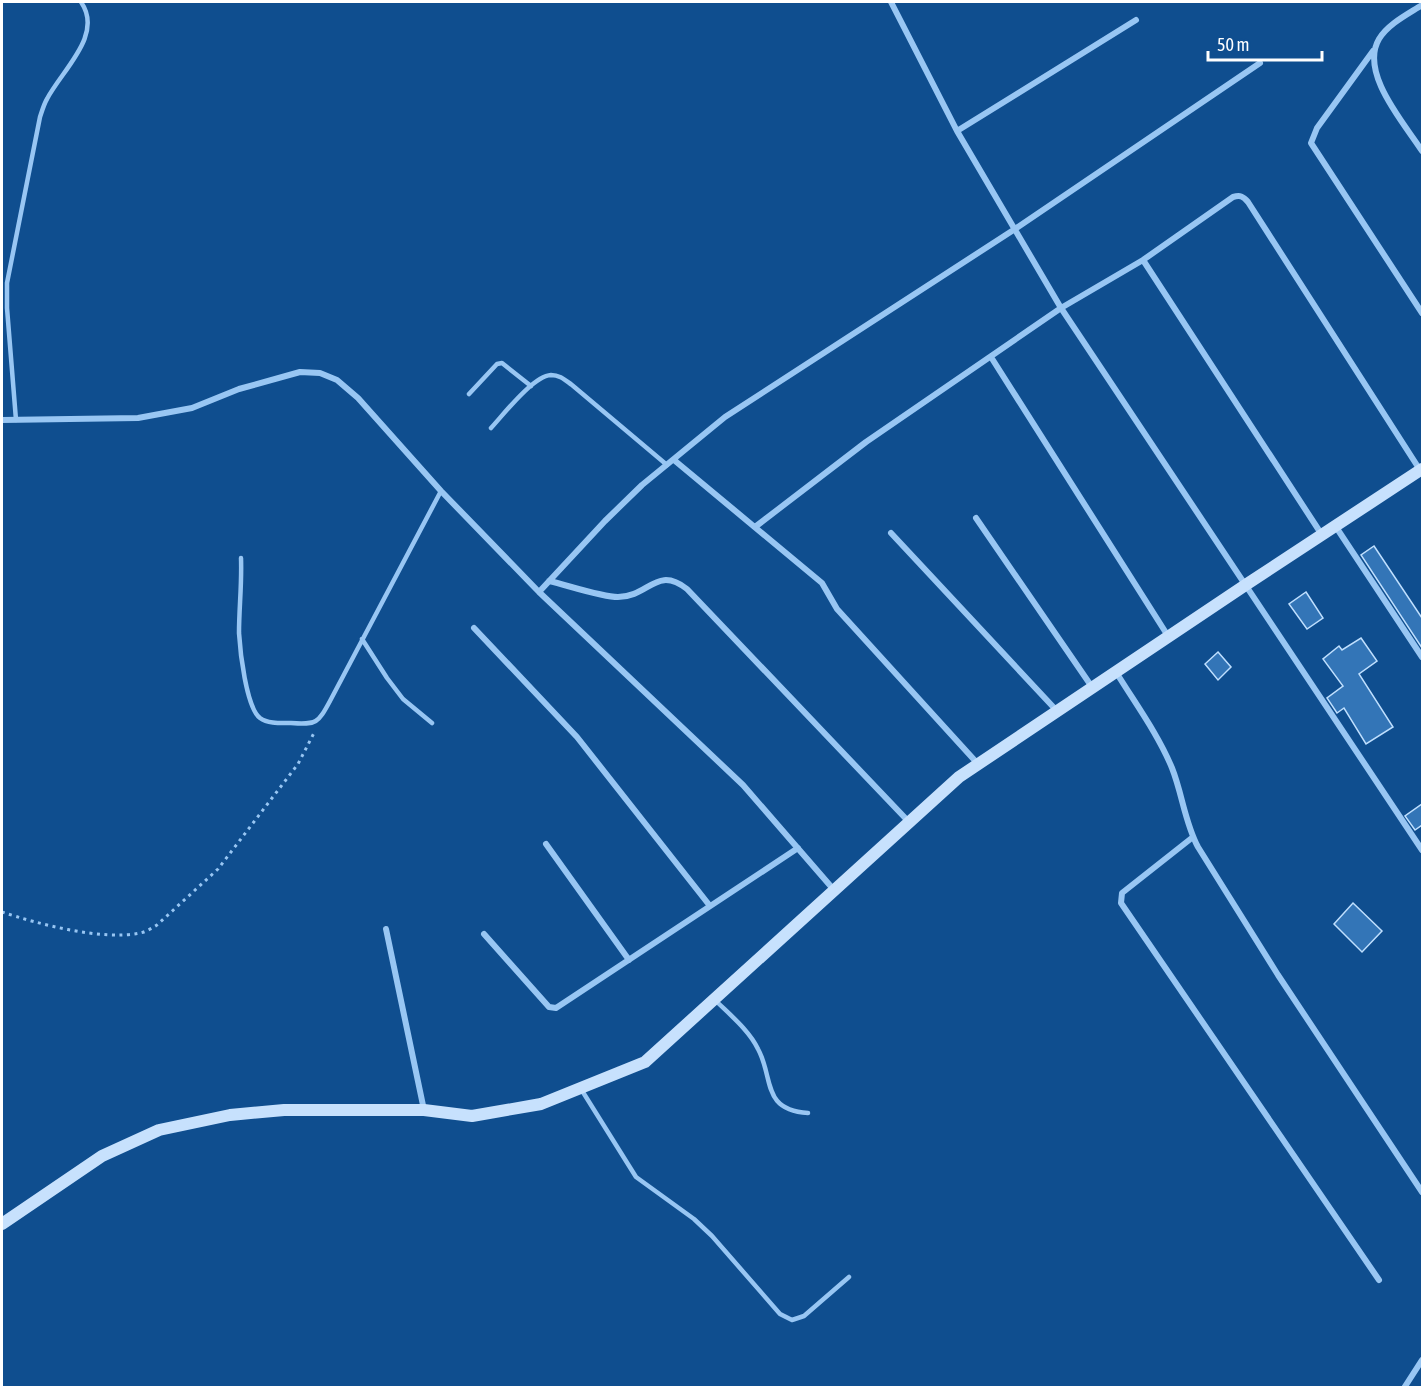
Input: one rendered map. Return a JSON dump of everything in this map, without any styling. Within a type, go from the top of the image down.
[{"type":"main road","points":[[2,1224],[102,1156],[159,1130],[230,1115],[284,1110],[424,1110],[472,1116],[541,1104],[645,1062],[959,777],[1421,470]]},
{"type":"street","points":[[891,2],[957,131],[1061,308],[1422,849]]},
{"type":"street","points":[[1422,5],[1395,22],[1379,38],[1373,51],[1317,128],[1311,143],[1422,313]]},
{"type":"street","points":[[957,131],[1136,20]]},
{"type":"street","points":[[1373,51],[1379,85],[1422,151]]},
{"type":"street","points":[[539,592],[642,485],[725,417],[1015,229],[1260,63]]},
{"type":"street","points":[[755,527],[866,442],[1061,308],[1143,260],[1233,196],[1244,196],[1421,470]]},
{"type":"street","points":[[1143,260],[1322,535]]},
{"type":"street","points":[[991,357],[1168,636]]},
{"type":"street","points":[[2,420],[138,418],[192,408],[239,389],[300,372],[320,373],[337,380],[358,398],[441,490],[539,592],[743,785],[834,890]]},
{"type":"street","points":[[674,460],[822,583],[837,609],[978,764]]},
{"type":"street","points":[[976,518],[1092,687]]},
{"type":"street","points":[[1336,527],[1422,657]]},
{"type":"street","points":[[891,533],[1057,711]]},
{"type":"street","points":[[549,581],[617,597],[630,596],[666,579],[677,581],[909,822]]},
{"type":"street","points":[[474,628],[584,746],[710,906]]},
{"type":"street","points":[[1116,672],[1171,765],[1193,837],[1278,975],[1422,1192]]},
{"type":"street","points":[[1193,837],[1122,893],[1121,903],[1379,1280]]},
{"type":"street","points":[[546,844],[629,960]]},
{"type":"street","points":[[484,934],[549,1007],[556,1008],[798,848]]},
{"type":"street","points":[[386,929],[424,1110]]},
{"type":"street","points":[[1416,1182],[1422,1178]]},
{"type":"street","points":[[1404,1388],[1422,1360]]},
{"type":"lane","points":[[16,420],[7,284],[40,117],[46,100],[85,40],[88,16],[81,2]]},
{"type":"lane","points":[[469,394],[497,364],[502,363],[531,386]]},
{"type":"lane","points":[[491,428],[536,381],[549,375],[559,376],[666,465]]},
{"type":"lane","points":[[241,558],[239,634],[248,692],[255,713],[261,719],[269,722],[312,724],[316,722],[330,701],[441,490]]},
{"type":"lane","points":[[362,639],[403,699],[432,723]]},
{"type":"lane","points":[[714,999],[751,1036],[759,1050],[770,1090],[775,1099],[796,1112],[808,1113]]},
{"type":"lane","points":[[580,1089],[636,1177],[694,1219],[712,1236],[780,1314],[792,1320],[804,1316],[849,1277]]},
{"type":"path","points":[[2,912],[41,925],[108,935],[140,933],[157,925],[218,869],[298,764],[311,742],[316,722]]},
{"type":"building","points":[[1374,546],[1422,618],[1422,648],[1361,555]]},
{"type":"building","points":[[1306,592],[1323,618],[1307,629],[1289,604]]},
{"type":"building","points":[[1361,638],[1377,661],[1359,674],[1393,727],[1366,744],[1344,708],[1337,713],[1327,698],[1343,686],[1323,659],[1339,646],[1342,650]]},
{"type":"building","points":[[1218,652],[1231,667],[1218,680],[1205,664]]},
{"type":"building","points":[[1422,804],[1422,825],[1415,830],[1405,816]]},
{"type":"building","points":[[1353,903],[1382,931],[1362,952],[1334,924]]}]
